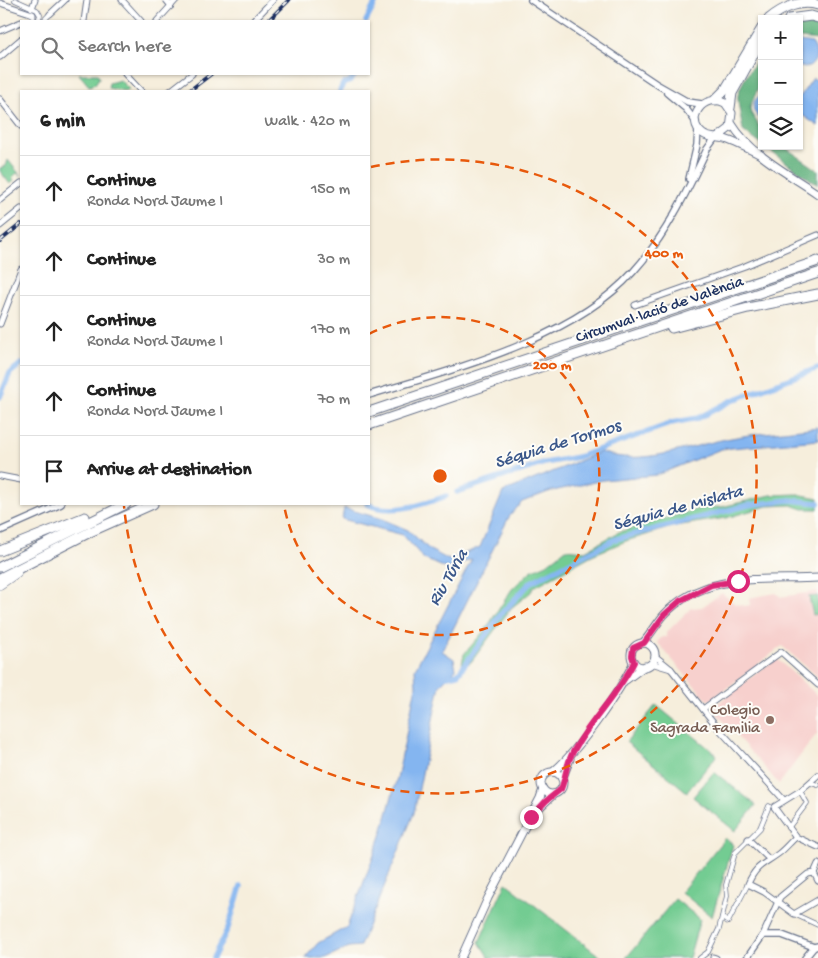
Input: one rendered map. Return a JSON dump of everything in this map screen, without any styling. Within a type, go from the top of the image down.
[{"type":"highway","points":[[775,15],[789,6],[810,3],[818,5]]},
{"type":"highway","points":[[803,17],[811,16],[818,18]]},
{"type":"highway","points":[[715,100],[725,90],[758,35]]},
{"type":"highway","points":[[730,108],[732,93],[758,46]]},
{"type":"highway","name":"Circumval·lació de València","points":[[370,412],[818,262]]},
{"type":"highway","name":"Circumval·lació de València","points":[[370,425],[818,273]]},
{"type":"highway","points":[[565,359],[748,308],[818,294]]},
{"type":"highway","points":[[0,551],[118,505]]},
{"type":"highway","points":[[0,567],[124,505]]},
{"type":"highway","points":[[0,578],[25,567],[90,532],[151,505]]},
{"type":"highway","points":[[0,585],[25,567]]},
{"type":"main road","points":[[761,155],[704,134],[697,125],[696,112],[702,104],[715,100],[725,103],[730,108],[732,124],[743,139],[761,155],[818,194]]},
{"type":"main road","points":[[716,138],[727,132],[732,124]]},
{"type":"main road","points":[[650,662],[647,644],[664,615],[680,601],[711,585],[738,581],[818,578]]},
{"type":"main road","points":[[554,794],[548,793],[543,789],[541,782],[544,776],[553,772],[573,752],[625,680],[634,662],[632,656],[633,648],[647,644]]},
{"type":"main road","points":[[634,662],[650,662]]},
{"type":"main road","points":[[625,680],[650,662]]},
{"type":"main road","points":[[531,817],[561,789],[562,779],[573,752]]},
{"type":"main road","points":[[553,772],[562,779]]},
{"type":"main road","points":[[461,958],[488,898],[531,817],[543,789]]},
{"type":"street","points":[[15,0],[40,14],[38,20]]},
{"type":"street","points":[[32,8],[35,0]]},
{"type":"street","points":[[44,20],[65,0]]},
{"type":"street","points":[[84,20],[87,0]]},
{"type":"street","points":[[122,0],[140,20]]},
{"type":"street","points":[[166,0],[171,6]]},
{"type":"street","points":[[158,20],[176,0]]},
{"type":"street","points":[[254,20],[273,0]]},
{"type":"street","points":[[532,0],[658,85],[688,102],[702,104]]},
{"type":"street","points":[[0,3],[29,11],[34,14],[33,20]]},
{"type":"street","points":[[0,31],[20,23]]},
{"type":"street","points":[[0,58],[20,40]]},
{"type":"street","points":[[126,75],[139,90]]},
{"type":"street","points":[[171,90],[191,75]]},
{"type":"street","points":[[658,85],[686,109],[697,125],[693,165],[685,193]]},
{"type":"street","points":[[0,99],[20,125]]},
{"type":"street","points":[[370,395],[451,369],[543,336],[584,313],[618,287],[633,272],[666,228],[716,138]]},
{"type":"street","points":[[0,200],[20,184]]},
{"type":"street","points":[[1,224],[20,210]]},
{"type":"street","points":[[635,305],[741,268],[818,235]]},
{"type":"street","points":[[0,324],[20,272]]},
{"type":"street","points":[[0,476],[20,480]]},
{"type":"street","points":[[0,531],[59,505]]},
{"type":"street","points":[[703,709],[781,652],[818,685]]},
{"type":"street","points":[[650,662],[671,669],[703,709],[784,800]]},
{"type":"street","points":[[700,958],[708,952],[722,918],[727,896],[726,885],[735,853],[760,828],[771,807],[800,792],[818,775]]},
{"type":"street","points":[[811,783],[818,785]]},
{"type":"street","points":[[788,828],[807,803],[800,792]]},
{"type":"street","points":[[771,807],[796,836],[818,847]]},
{"type":"street","points":[[722,918],[728,922],[754,870],[768,858],[777,855],[796,836]]},
{"type":"street","points":[[748,839],[768,858]]},
{"type":"street","points":[[747,958],[763,935],[780,897],[801,880],[814,873],[818,864]]},
{"type":"street","points":[[814,873],[818,881]]},
{"type":"street","points":[[748,884],[794,914],[818,925]]},
{"type":"street","points":[[794,914],[818,900]]},
{"type":"street","points":[[763,935],[782,935],[816,946],[805,958]]},
{"type":"street","points":[[708,952],[714,957]]},
{"type":"shaded area","points":[[818,591],[818,677],[782,646],[711,700],[707,700],[657,642],[662,637],[666,637],[666,633],[691,608],[702,607],[722,593],[735,604],[745,606],[750,605],[749,598],[776,593],[781,597]]},
{"type":"shaded area","name":"Colegio Sagrada Familia","points":[[776,658],[818,696],[818,732],[779,784],[712,708]]},
{"type":"green space","points":[[803,21],[818,23],[818,40],[803,38]]},
{"type":"green space","points":[[758,58],[758,88],[750,107],[751,113],[758,124],[758,142],[743,131],[739,107],[738,95],[748,73]]},
{"type":"green space","points":[[80,75],[98,75],[99,78],[95,84],[89,86]]},
{"type":"green space","points":[[120,80],[129,89],[108,88],[109,83]]},
{"type":"green space","points":[[769,150],[789,150],[818,170],[818,185]]},
{"type":"green space","points":[[8,160],[20,175],[17,173],[12,178],[14,181],[10,184],[0,171],[0,168],[6,166]]},
{"type":"green space","points":[[797,494],[818,498],[818,509],[803,509],[791,505],[767,506],[726,518],[675,526],[626,541],[592,555],[534,587],[531,592],[511,608],[471,662],[466,665],[462,663],[464,654],[486,629],[512,589],[531,571],[547,564],[566,549],[585,551],[619,532],[702,508],[722,507],[771,495]]},
{"type":"green space","points":[[818,596],[818,614],[813,615],[809,597]]},
{"type":"green space","points":[[656,705],[717,755],[687,792],[626,742]]},
{"type":"green space","points":[[714,772],[756,805],[735,831],[693,797]]},
{"type":"green space","points":[[725,838],[733,845],[712,917],[681,892]]},
{"type":"green space","points":[[506,883],[602,958],[489,958],[479,942]]},
{"type":"green space","points":[[675,899],[700,919],[689,958],[626,958]]},
{"type":"water","points":[[803,42],[812,43],[815,49],[816,56],[814,62],[809,67],[803,67]]},
{"type":"water","points":[[813,78],[818,81],[818,126],[803,116],[803,92]]},
{"type":"water","points":[[758,97],[758,117],[753,107]]},
{"type":"water","points":[[818,427],[818,440],[721,449],[657,475],[603,480],[548,492],[522,502],[509,517],[442,651],[454,659],[456,669],[440,685],[414,813],[360,946],[349,947],[325,958],[305,958],[318,943],[347,927],[381,836],[398,774],[416,686],[415,669],[472,559],[448,569],[424,559],[403,535],[342,519],[344,508],[382,519],[408,530],[430,550],[449,560],[480,547],[503,492],[601,452],[616,456],[647,457],[737,437]]},
{"type":"waterway","points":[[367,20],[377,0]]},
{"type":"waterway","points":[[340,90],[343,84],[350,81],[355,75]]},
{"type":"waterway","points":[[0,397],[10,373],[20,365]]},
{"type":"waterway","name":"Séquia de Tormos","points":[[671,423],[698,418],[733,400],[818,368]]},
{"type":"waterway","name":"Séquia de Tormos","points":[[457,492],[545,463],[578,457],[667,425]]},
{"type":"waterway","name":"Séquia de Tormos","points":[[370,505],[386,509],[406,508],[446,496]]},
{"type":"waterway","name":"Séquia de Mislata","points":[[442,677],[458,674],[501,614],[531,582],[616,539],[749,505],[790,500],[818,503]]},
{"type":"waterway","name":"Séquia de Tormos","points":[[213,958],[228,928],[241,886]]},
{"type":"railway","points":[[269,20],[289,0]]},
{"type":"railway","points":[[190,90],[210,75]]},
{"type":"railway","points":[[0,241],[20,225]]},
{"type":"place","name":"Colegio Sagrada Familia","points":[[770,720]]},
{"type":"route","points":[[531,817],[561,789],[562,779],[573,752],[625,680],[634,662],[632,659],[633,648],[644,643],[664,615],[680,601],[696,591],[711,585],[738,581]]},
{"type":"water label","name":"Riu Túria","points":[[449,578]]}]
